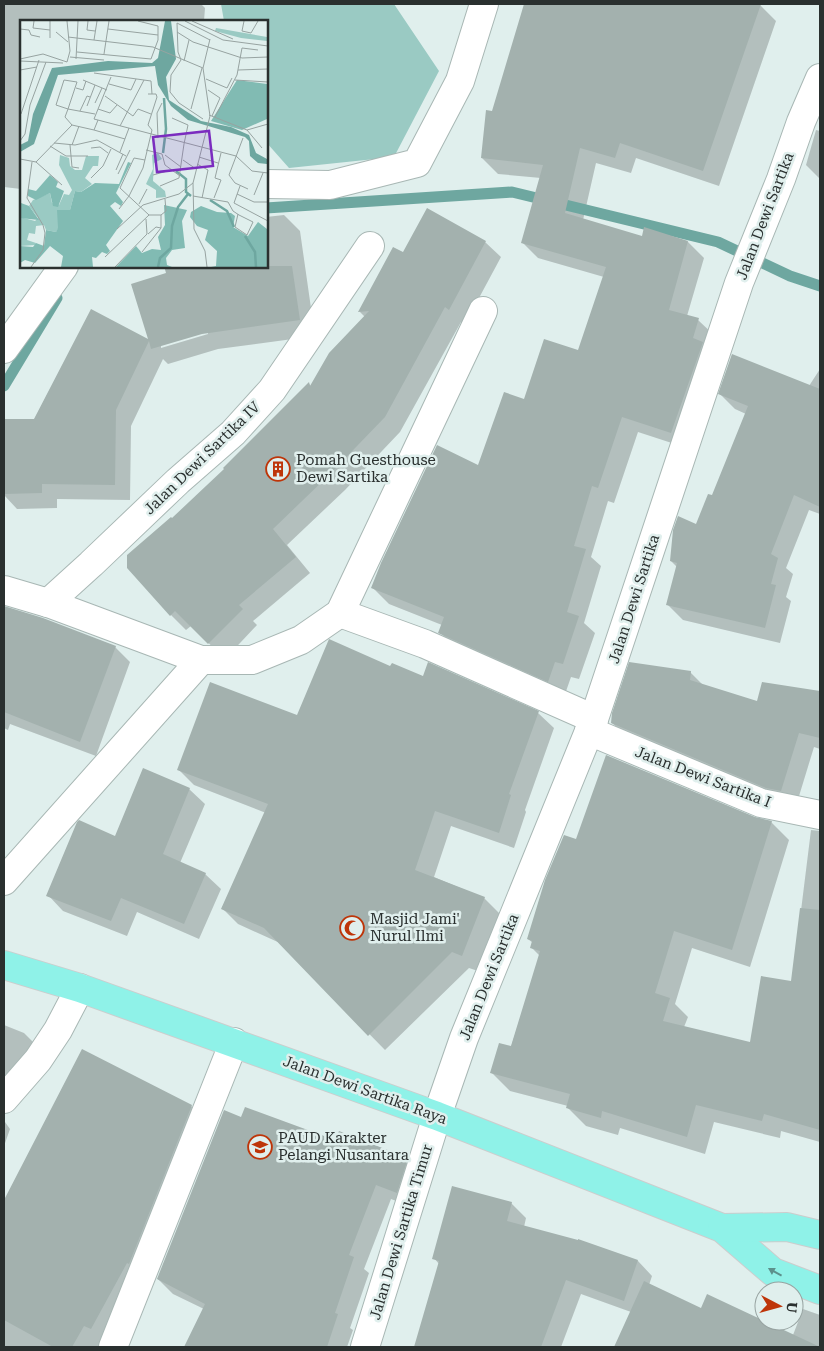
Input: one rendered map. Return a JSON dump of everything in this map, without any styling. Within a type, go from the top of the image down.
[{"type":"main road","name":"Jalan Dewi Sartika Raya","points":[[4,965],[80,988],[437,1116],[722,1228],[773,1272],[820,1290]]},
{"type":"main road","name":"Jalan Dewi Sartika Raya","points":[[722,1228],[787,1226],[820,1235]]},
{"type":"street","points":[[268,184],[330,185],[417,164],[460,81],[484,4]]},
{"type":"street","name":"Jalan Dewi Sartika","points":[[437,1116],[464,1038],[592,725],[739,283],[781,179],[811,125],[820,78]]},
{"type":"street","name":"Jalan Dewi Sartika IV","points":[[48,603],[178,481],[233,433],[272,390],[370,246]]},
{"type":"street","points":[[5,343],[62,268]]},
{"type":"street","points":[[4,590],[48,603],[201,660],[252,660],[301,640],[340,613],[483,311]]},
{"type":"street","name":"Jalan Dewi Sartika I","points":[[340,613],[424,644],[592,725],[761,803],[820,815]]},
{"type":"street","points":[[4,882],[201,660]]},
{"type":"street","points":[[4,1099],[38,1060],[58,1030],[80,988]]},
{"type":"street","points":[[113,1347],[234,1042]]},
{"type":"street","name":"Jalan Dewi Sartika Timur","points":[[365,1347],[437,1116]]},
{"type":"green space","points":[[221,4],[394,4],[439,71],[394,157],[289,168],[268,144],[268,20],[224,20]]},
{"type":"building","points":[[524,4],[761,4],[703,171],[620,143],[615,158],[580,148],[565,213],[642,236],[644,227],[688,241],[669,310],[699,318],[693,338],[703,342],[671,433],[622,417],[598,488],[592,486],[574,546],[586,549],[567,612],[579,616],[563,664],[555,662],[548,682],[438,633],[444,617],[371,588],[437,445],[478,465],[504,392],[524,399],[544,339],[578,350],[606,267],[521,243],[543,165],[481,158],[486,110],[492,111]]},
{"type":"building","points":[[427,208],[486,241],[449,310],[445,307],[385,417],[273,529],[296,557],[239,605],[243,609],[208,644],[175,611],[170,616],[127,568],[127,555],[172,518],[224,469],[309,382],[310,386],[329,353],[369,311],[358,312],[393,247],[403,252]]},
{"type":"building","points":[[268,266],[292,266],[300,320],[202,334],[151,349],[149,341],[116,410],[115,485],[42,484],[42,493],[4,494],[4,419],[34,419],[91,309],[148,339],[131,284],[166,273],[165,268],[268,268]]},
{"type":"building","points":[[732,354],[820,389],[820,507],[794,495],[771,554],[778,558],[771,584],[776,585],[765,628],[666,605],[677,563],[670,561],[673,530],[678,516],[696,524],[708,494],[712,495],[748,406],[718,394]]},
{"type":"building","points":[[4,606],[43,618],[116,646],[80,742],[4,712]]},
{"type":"building","points":[[329,639],[390,666],[392,663],[423,676],[428,662],[539,711],[509,794],[511,795],[499,833],[435,811],[415,870],[485,897],[462,956],[452,952],[368,1036],[264,928],[221,909],[268,804],[177,770],[210,682],[297,715]]},
{"type":"building","points":[[629,662],[691,671],[690,680],[757,701],[762,682],[820,691],[820,738],[799,733],[781,791],[766,788],[611,723],[612,713]]},
{"type":"building","points":[[606,755],[755,817],[772,821],[732,950],[674,931],[655,993],[670,998],[663,1021],[750,1042],[761,976],[791,981],[800,908],[820,910],[820,1130],[764,1114],[762,1121],[696,1105],[687,1137],[602,1111],[601,1118],[566,1108],[570,1094],[490,1073],[499,1043],[511,1046],[540,951],[530,948],[532,941],[527,939],[545,880],[564,835],[576,839]]},
{"type":"building","points":[[143,768],[190,788],[163,854],[206,873],[184,924],[121,898],[111,921],[46,896],[77,822],[79,820],[115,836]]},
{"type":"building","points":[[82,1049],[192,1105],[129,1264],[127,1263],[91,1329],[84,1326],[72,1347],[53,1347],[4,1320],[4,1200]]},
{"type":"building","points":[[245,1107],[335,1140],[339,1131],[408,1158],[397,1193],[376,1185],[349,1255],[354,1257],[335,1313],[338,1314],[327,1347],[184,1347],[205,1304],[157,1279],[224,1110],[241,1117]]},
{"type":"building","points":[[452,1186],[512,1202],[507,1221],[578,1239],[638,1260],[624,1301],[566,1280],[541,1347],[414,1347],[439,1261],[432,1259]]},
{"type":"building","points":[[644,1281],[701,1308],[707,1294],[754,1316],[754,1331],[786,1331],[820,1347],[614,1347]]},
{"type":"waterway","points":[[268,208],[512,192],[718,242],[790,276],[820,286]]},
{"type":"waterway","points":[[4,386],[57,298]]},
{"type":"place","name":"Pomah Guesthouse Dewi Sartika","points":[[278,469]]},
{"type":"place","name":"Masjid Jami' Nurul Ilmi","points":[[352,928]]},
{"type":"place","name":"PAUD Karakter Pelangi Nusantara","points":[[260,1147]]}]
